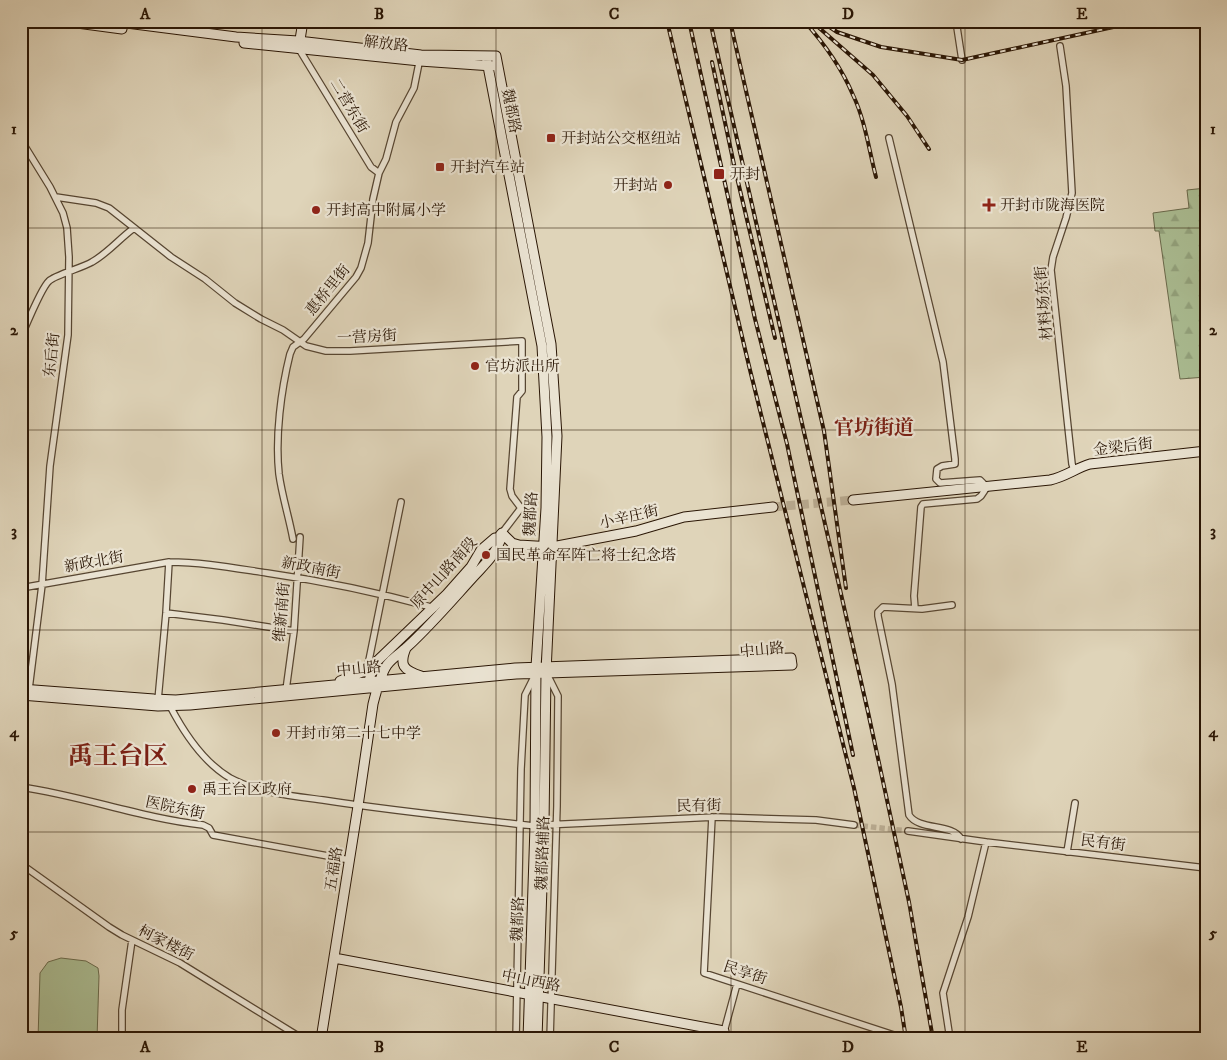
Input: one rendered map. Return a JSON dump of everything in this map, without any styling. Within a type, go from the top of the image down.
[{"type":"main road","name":"解放路","points":[[62,21],[225,41],[299,45]]},
{"type":"main road","name":"解放路","points":[[111,21],[299,45],[498,66]]},
{"type":"main road","points":[[299,45],[303,21]]},
{"type":"main road","name":"魏都路","points":[[486,56],[542,346],[547,437],[548,547]]},
{"type":"main road","name":"解放路","points":[[420,58],[496,56]]},
{"type":"main road","name":"魏都路","points":[[496,56],[551,344],[557,436],[541,669],[534,996],[537,1039]]},
{"type":"main road","name":"金梁后街","points":[[987,487],[1050,480],[1063,477],[1074,470],[1090,464],[1206,451]]},
{"type":"main road","points":[[853,500],[987,487]]},
{"type":"main road","name":"小辛庄街","points":[[499,536],[519,545],[548,547],[636,531],[691,516],[773,508]]},
{"type":"main road","name":"原中山路南段","points":[[370,667],[434,608],[471,567],[481,550],[499,536],[500,541],[490,561],[444,611],[386,666],[373,704]]},
{"type":"main road","points":[[406,648],[402,660],[406,669],[423,676]]},
{"type":"main road","name":"中山路","points":[[24,691],[170,706],[541,669],[792,665],[791,658],[541,669],[423,676],[379,684]]},
{"type":"main road","points":[[370,667],[368,685],[373,704]]},
{"type":"main road","points":[[318,687],[351,677],[370,667]]},
{"type":"main road","name":"中山路","points":[[24,691],[158,700],[189,699],[318,687],[368,685]]},
{"type":"main road","name":"五福路","points":[[321,1039],[373,704]]},
{"type":"main road","name":"中山西路","points":[[334,958],[517,992],[723,1035]]},
{"type":"main road","name":"魏都路","points":[[528,1039],[534,996]]},
{"type":"street","points":[[956,21],[962,60]]},
{"type":"street","name":"二营东街","points":[[299,45],[371,167],[379,173]]},
{"type":"street","name":"材料场东街","points":[[1060,46],[1066,86],[1072,192],[1066,218],[1053,257],[1052,270],[1074,470]]},
{"type":"street","name":"惠桥里街","points":[[296,538],[279,475],[280,415],[287,366],[294,345],[300,342],[356,277],[361,268],[368,243],[373,199],[379,173],[386,159],[396,122],[414,88],[420,58]]},
{"type":"street","points":[[889,138],[943,362],[955,464],[942,466],[937,469],[936,478],[940,483],[980,480],[987,487],[981,496],[977,498],[923,504],[921,507],[914,596],[915,608]]},
{"type":"street","name":"东后街","points":[[21,140],[56,197],[67,228],[69,272],[68,334],[49,473],[42,585],[24,691]]},
{"type":"street","name":"一营房街","points":[[56,197],[105,206],[235,303],[313,349],[343,352],[522,341],[522,391],[517,397],[510,489],[512,496],[521,508],[499,536]]},
{"type":"street","points":[[21,338],[50,280],[90,263],[106,253],[134,228]]},
{"type":"street","points":[[370,667],[382,594],[401,502]]},
{"type":"street","name":"维新南街","points":[[286,690],[294,631],[298,578],[296,538]]},
{"type":"street","points":[[158,700],[170,562]]},
{"type":"street","name":"新政北街","points":[[21,588],[170,562]]},
{"type":"street","name":"新政南街","points":[[170,562],[213,565],[298,578],[382,594],[444,611]]},
{"type":"street","points":[[1205,582],[1206,573]]},
{"type":"street","points":[[952,605],[915,608],[883,607],[878,612],[878,616],[892,684],[909,815],[916,822],[957,833],[961,839]]},
{"type":"street","points":[[166,613],[294,631]]},
{"type":"street","name":"魏都路辅路","points":[[516,1039],[525,695],[541,669],[558,696],[550,1039]]},
{"type":"street","name":"民有街","points":[[170,706],[178,722],[207,759],[230,778],[250,787],[270,792],[358,806],[539,825],[712,818],[789,819],[854,824]]},
{"type":"street","name":"医院东街","points":[[21,787],[74,797],[160,818],[203,825],[209,828],[213,835],[350,860]]},
{"type":"street","points":[[1067,852],[1075,803]]},
{"type":"street","name":"民享街","points":[[712,818],[704,973],[897,1036]]},
{"type":"street","name":"民有街","points":[[908,831],[1206,868]]},
{"type":"street","points":[[950,1039],[943,994],[968,917],[986,842]]},
{"type":"street","name":"柯家楼街","points":[[21,864],[109,927],[180,963],[303,1039]]},
{"type":"street","points":[[122,1039],[122,1010],[132,940]]},
{"type":"street","points":[[723,1035],[737,984]]},
{"type":"green space","points":[[1206,188],[1206,377],[1180,379],[1159,231],[1155,231],[1153,213],[1189,208],[1187,190]]},
{"type":"green space","points":[[61,958],[86,961],[98,968],[97,1039],[38,1039],[40,973],[48,962]]},
{"type":"tunnel","points":[[773,507],[853,500]]},
{"type":"tunnel","points":[[854,825],[908,831]]},
{"type":"tunnel","points":[[897,1036],[910,1039]]},
{"type":"railway","points":[[667,21],[750,370],[854,788],[901,1007],[906,1039]]},
{"type":"railway","points":[[689,21],[755,319],[787,444],[853,755]]},
{"type":"railway","points":[[710,21],[868,712],[909,902],[933,1039]]},
{"type":"railway","points":[[730,21],[824,431],[846,588]]},
{"type":"railway","points":[[804,21],[831,56],[849,85],[861,115],[876,177]]},
{"type":"railway","points":[[821,21],[837,32],[881,47],[962,60],[1141,21]]},
{"type":"railway","points":[[817,26],[873,75],[907,116],[929,149]]},
{"type":"railway","points":[[712,62],[775,338]]},
{"type":"place","name":"开封站公交枢纽站","points":[[551,138]]},
{"type":"place","name":"开封汽车站","points":[[440,167]]},
{"type":"place","name":"开封","points":[[719,174]]},
{"type":"place","name":"开封站","points":[[668,185]]},
{"type":"place","name":"开封市陇海医院","points":[[989,205]]},
{"type":"place","name":"开封高中附属小学","points":[[316,210]]},
{"type":"place","name":"官坊派出所","points":[[475,366]]},
{"type":"place","name":"国民革命军阵亡将士纪念塔","points":[[486,555]]},
{"type":"place","name":"开封市第二十七中学","points":[[276,733]]},
{"type":"place","name":"禹王台区政府","points":[[192,789]]},
{"type":"district","name":"官坊街道","points":[[874,428]]},
{"type":"district","name":"禹王台区","points":[[118,756]]}]
